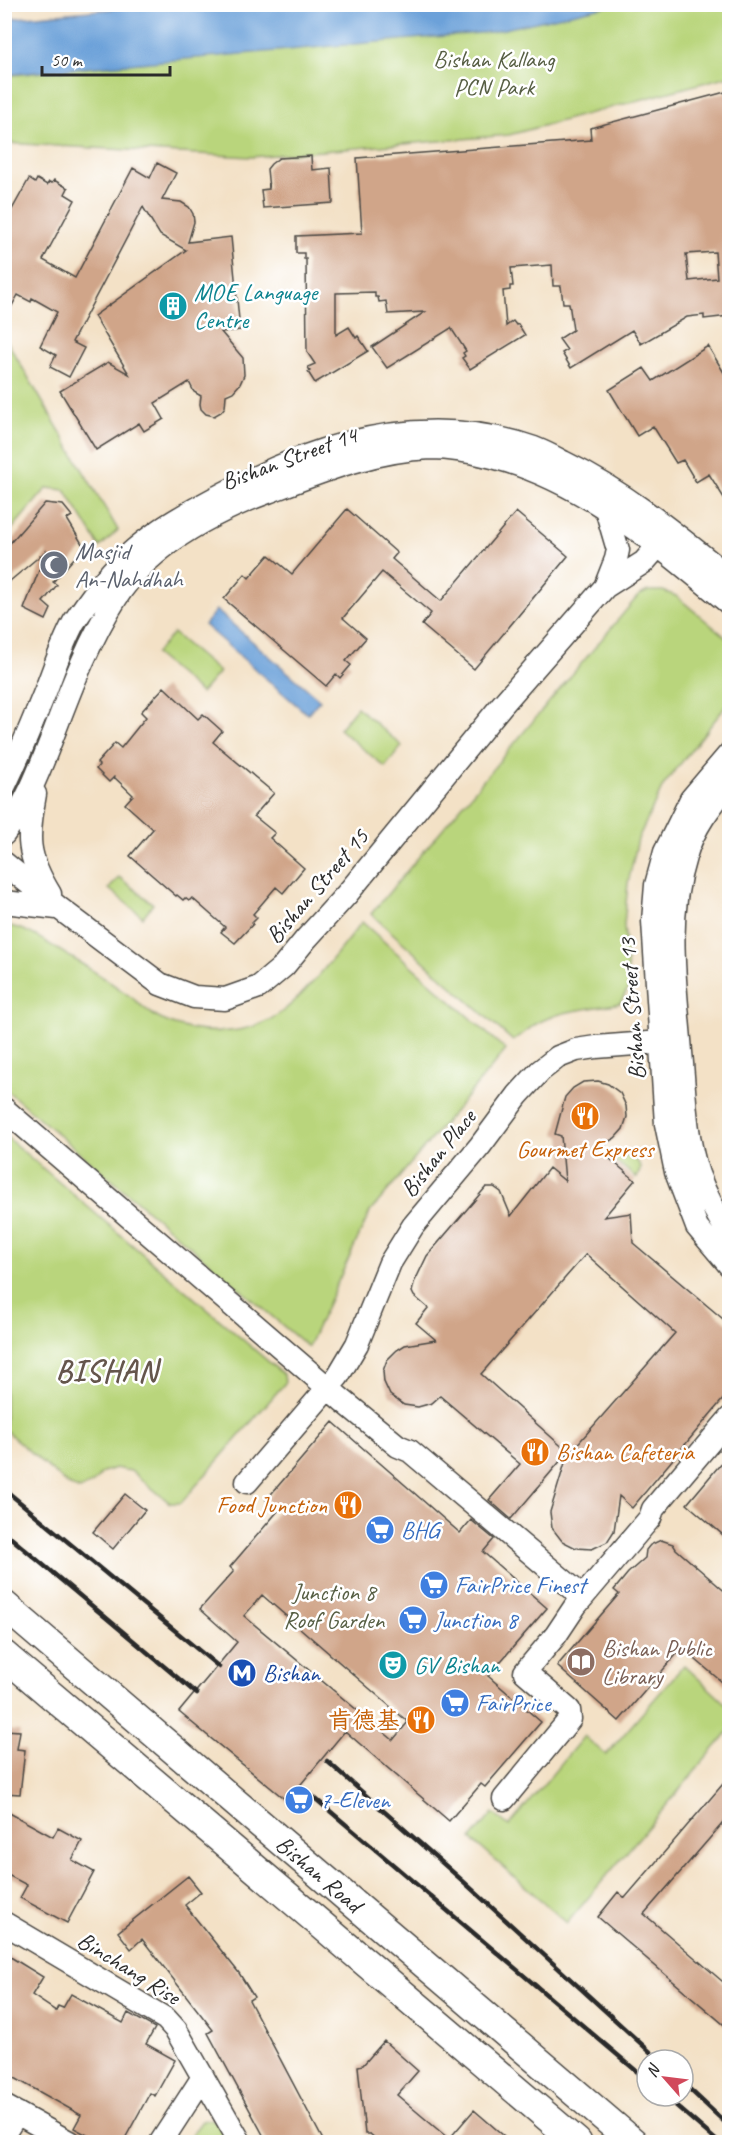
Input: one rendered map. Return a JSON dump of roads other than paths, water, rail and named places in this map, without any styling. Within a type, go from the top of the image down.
[{"type":"main road","name":"Bishan Road","points":[[4,1605],[633,2142]]},
{"type":"main road","name":"Bishan Road","points":[[4,1655],[577,2142]]},
{"type":"street","name":"Bishan Street 14","points":[[4,787],[74,623],[100,586],[123,559],[155,532],[272,469],[338,444],[377,436],[435,431],[483,435],[534,448],[582,471],[626,497],[656,518],[729,578]]},
{"type":"street","name":"Bishan Street 14","points":[[4,834],[22,807],[40,772],[87,652],[116,598],[137,572],[174,540],[225,510],[310,476],[375,455],[432,448],[474,452],[517,464],[569,486],[606,509],[658,546],[729,604]]},
{"type":"street","name":"Bishan Street 15","points":[[605,587],[618,550],[606,509]]},
{"type":"street","points":[[656,518],[658,546]]},
{"type":"street","name":"Bishan Street 15","points":[[4,863],[59,908],[160,984],[194,997],[225,999],[259,987],[284,966],[347,894],[502,705],[605,587],[644,562],[658,546]]},
{"type":"street","name":"Bishan Street 13","points":[[729,753],[691,799],[665,852],[656,885],[653,921],[666,1124],[676,1172],[697,1227],[729,1266]]},
{"type":"street","points":[[40,772],[28,844],[36,872],[59,908]]},
{"type":"street","name":"Bishan Street 13","points":[[729,783],[708,809],[694,832],[684,857],[673,923],[688,1132],[702,1183],[710,1203],[729,1235]]},
{"type":"street","points":[[4,902],[59,908]]},
{"type":"street","name":"Bishan Place","points":[[247,1482],[338,1376],[357,1344],[390,1263],[413,1226],[480,1146],[518,1095],[540,1071],[558,1058],[576,1050],[661,1042]]},
{"type":"street","points":[[4,1109],[328,1388],[398,1446],[410,1451],[579,1601]]},
{"type":"street","points":[[504,1799],[570,1719],[569,1710],[525,1672],[556,1635],[579,1601],[650,1518],[653,1509],[729,1418]]},
{"type":"street","points":[[650,1518],[658,1514],[729,1431]]},
{"type":"street","name":"Binchang Rise","points":[[4,1923],[166,2019],[176,2030],[240,2142]]},
{"type":"street","points":[[161,2142],[203,2077]]},
{"type":"street","points":[[4,2134],[11,2110],[69,2142]]},
{"type":"water","points":[[164,4],[612,5],[491,32],[5,75],[5,19]]},
{"type":"water","points":[[216,610],[320,700],[307,714],[204,625]]},
{"type":"railway","points":[[4,1489],[219,1667]]},
{"type":"railway","points":[[4,1532],[197,1694]]},
{"type":"railway","points":[[327,1761],[646,2048]]},
{"type":"railway","points":[[304,1789],[635,2070]]},
{"type":"railway","points":[[695,2094],[730,2127]]},
{"type":"railway","points":[[679,2108],[718,2142]]},
{"type":"place","name":"MOE Language Centre","points":[[173,306]]},
{"type":"place","name":"Masjid An-Nahdhah","points":[[54,565]]},
{"type":"place","name":"Gourmet Express","points":[[585,1116]]},
{"type":"place","name":"Bishan Cafeteria","points":[[535,1452]]},
{"type":"place","name":"Food Junction","points":[[348,1505]]},
{"type":"place","name":"BHG","points":[[380,1530]]},
{"type":"place","name":"FairPrice Finest","points":[[434,1585]]},
{"type":"place","name":"Junction 8","points":[[413,1620]]},
{"type":"place","name":"Bishan Public Library","points":[[581,1662]]},
{"type":"place","name":"GV Bishan","points":[[393,1665]]},
{"type":"place","name":"Bishan","points":[[242,1673]]},
{"type":"place","name":"FairPrice","points":[[455,1703]]},
{"type":"place","name":"肯德基","points":[[421,1720]]},
{"type":"place","name":"7-Eleven","points":[[299,1800]]},
{"type":"district","name":"BISHAN","points":[[107,1371]]},
{"type":"park label","name":"Bishan Kallang PCN Park","points":[[494,73]]},
{"type":"park label","name":"Junction 8 Roof Garden","points":[[334,1606]]}]
